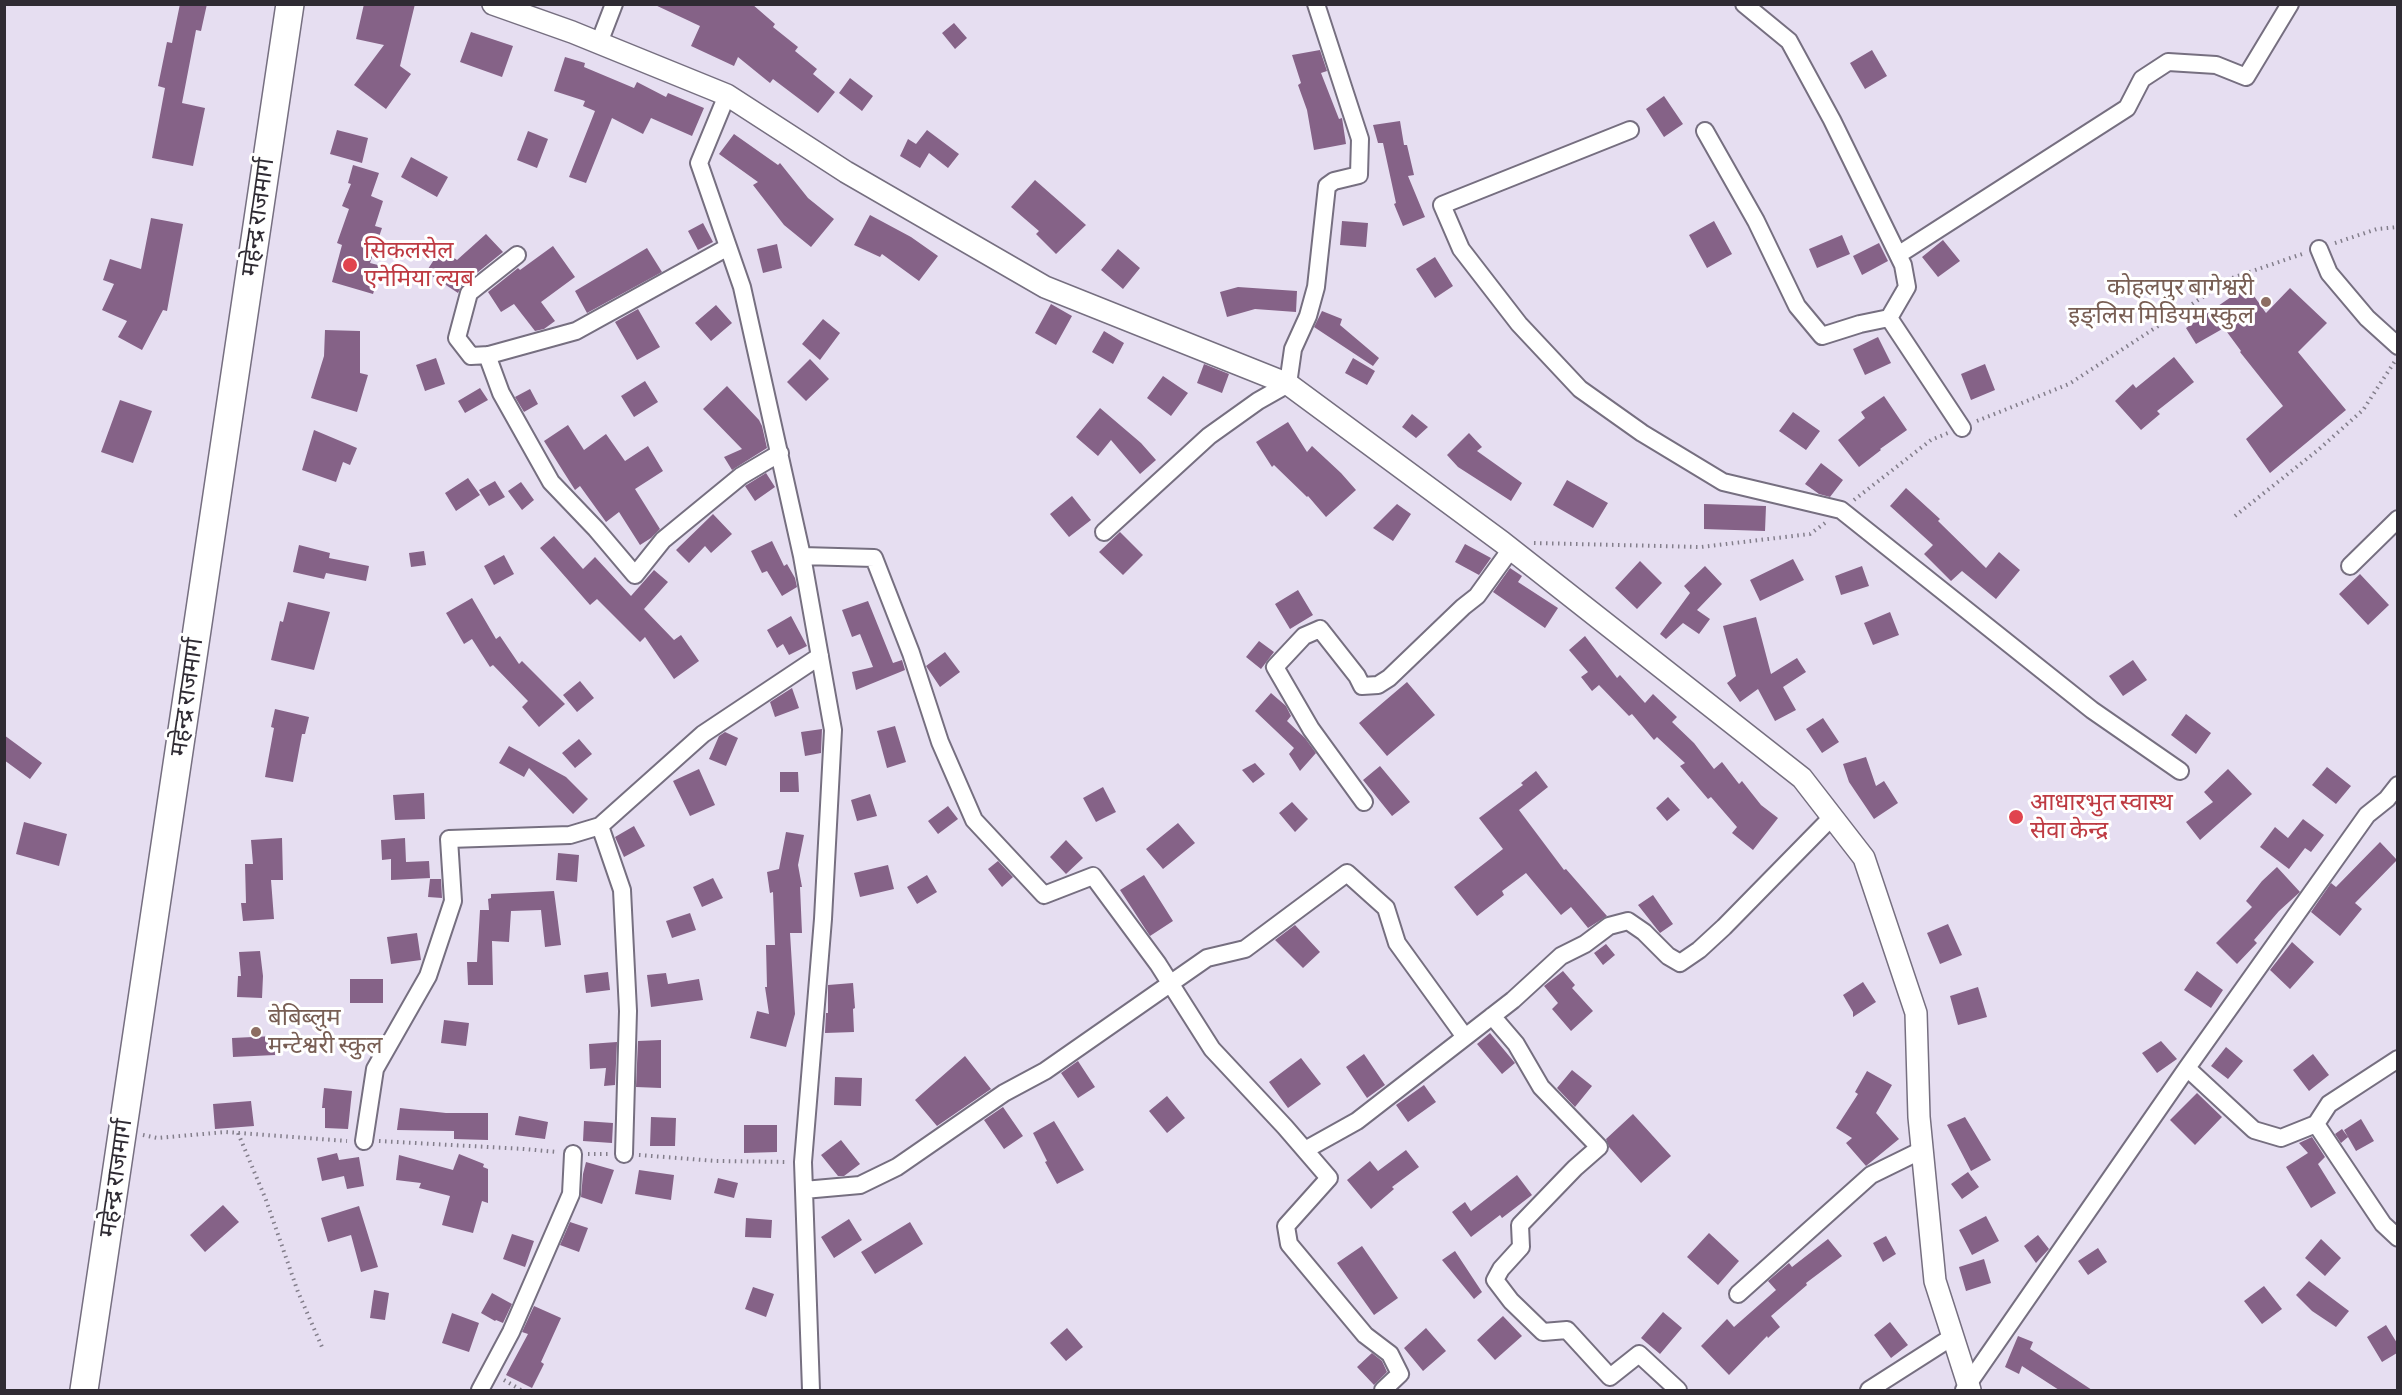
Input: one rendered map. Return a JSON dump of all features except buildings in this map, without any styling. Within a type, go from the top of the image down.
[{"type":"highway","name":"महेन्द्र राजमार्ग","points":[[84,1390],[290,4]]},
{"type":"street","points":[[493,4],[599,43],[727,95],[846,172],[1045,287],[1288,384],[1511,549],[1802,778],[1864,858],[1916,1013],[1922,1150],[1935,1281],[1967,1389]]},
{"type":"street","points":[[599,43],[614,4]]},
{"type":"street","points":[[1288,384],[1293,349],[1308,316],[1316,287],[1327,186],[1334,181],[1359,175],[1360,139],[1316,4]]},
{"type":"street","points":[[1705,131],[1756,221],[1797,306],[1822,336],[1889,318],[1907,287],[1903,265],[1832,120],[1789,41],[1744,4]]},
{"type":"street","points":[[1898,255],[2127,108],[2142,79],[2168,62],[2216,65],[2246,77],[2290,4]]},
{"type":"street","points":[[727,95],[699,163],[742,287],[802,556],[833,730],[823,919],[803,1162],[811,1390]]},
{"type":"street","points":[[1630,130],[1442,205],[1461,249],[1519,324],[1580,389],[1642,434],[1723,482],[1841,510],[2084,703],[2180,771]]},
{"type":"street","points":[[517,255],[469,293],[458,338],[471,356],[487,355],[576,331],[728,248]]},
{"type":"street","points":[[2319,249],[2329,273],[2367,318],[2397,346]]},
{"type":"street","points":[[1889,318],[1927,372],[1962,428]]},
{"type":"street","points":[[487,355],[501,393],[551,482],[596,529],[635,575],[663,540],[741,476],[780,453]]},
{"type":"street","points":[[1104,532],[1209,436],[1258,401],[1288,384]]},
{"type":"street","points":[[2350,566],[2397,519]]},
{"type":"street","points":[[1365,802],[1317,737],[1275,667],[1304,636],[1320,629],[1358,676],[1362,686],[1378,685],[1389,678],[1477,596],[1511,549]]},
{"type":"street","points":[[802,556],[874,558],[911,653],[940,742],[974,820],[1044,895],[1093,876],[1170,982],[1212,1049],[1329,1178],[1286,1226],[1289,1244],[1365,1335],[1390,1354],[1400,1374],[1383,1390]]},
{"type":"street","points":[[364,1141],[375,1069],[428,976],[453,901],[449,839],[570,835],[600,826],[703,734],[820,656]]},
{"type":"street","points":[[1967,1389],[2187,1068],[2367,815],[2386,799],[2397,785]]},
{"type":"street","points":[[1305,1150],[1357,1121],[1513,1000],[1561,956],[1585,944],[1609,926],[1628,921],[1668,956],[1680,963],[1716,935],[1832,817]]},
{"type":"street","points":[[600,826],[622,890],[628,1011],[624,1154]]},
{"type":"street","points":[[804,1190],[860,1185],[897,1167],[1004,1093],[1045,1071],[1207,958],[1245,948],[1347,873],[1386,908],[1397,943],[1465,1037]]},
{"type":"street","points":[[1492,1016],[1516,1044],[1541,1087],[1599,1147],[1575,1168],[1520,1225],[1521,1247],[1494,1280],[1511,1301],[1543,1332],[1567,1330],[1610,1377],[1639,1354],[1677,1390]]},
{"type":"street","points":[[2187,1068],[2254,1130],[2281,1138],[2316,1124],[2329,1104],[2397,1059]]},
{"type":"street","points":[[2316,1124],[2383,1224],[2397,1238]]},
{"type":"street","points":[[1738,1294],[1871,1175],[1922,1150]]},
{"type":"street","points":[[480,1390],[511,1332],[571,1194],[573,1154]]},
{"type":"street","points":[[1869,1390],[1952,1337]]},
{"type":"path","points":[[2235,516],[2318,450],[2362,410],[2397,358]]},
{"type":"path","points":[[123,1132],[157,1138],[226,1132],[524,1149],[573,1154],[624,1154],[716,1161],[803,1162]]},
{"type":"path","points":[[238,1133],[266,1200],[298,1292],[322,1347]]},
{"type":"place","name":"सिकलसेल एनेमिया ल्यब","points":[[350,265]]},
{"type":"place","name":"कोहलपुर बागेश्वरी इङ्लिस मिडियम स्कुल","points":[[2266,302]]},
{"type":"place","name":"आधारभुत स्वास्थ सेवा केन्द्र","points":[[2016,817]]},
{"type":"place","name":"बेबिब्लुम मन्टेश्वरी स्कुल","points":[[256,1032]]}]
